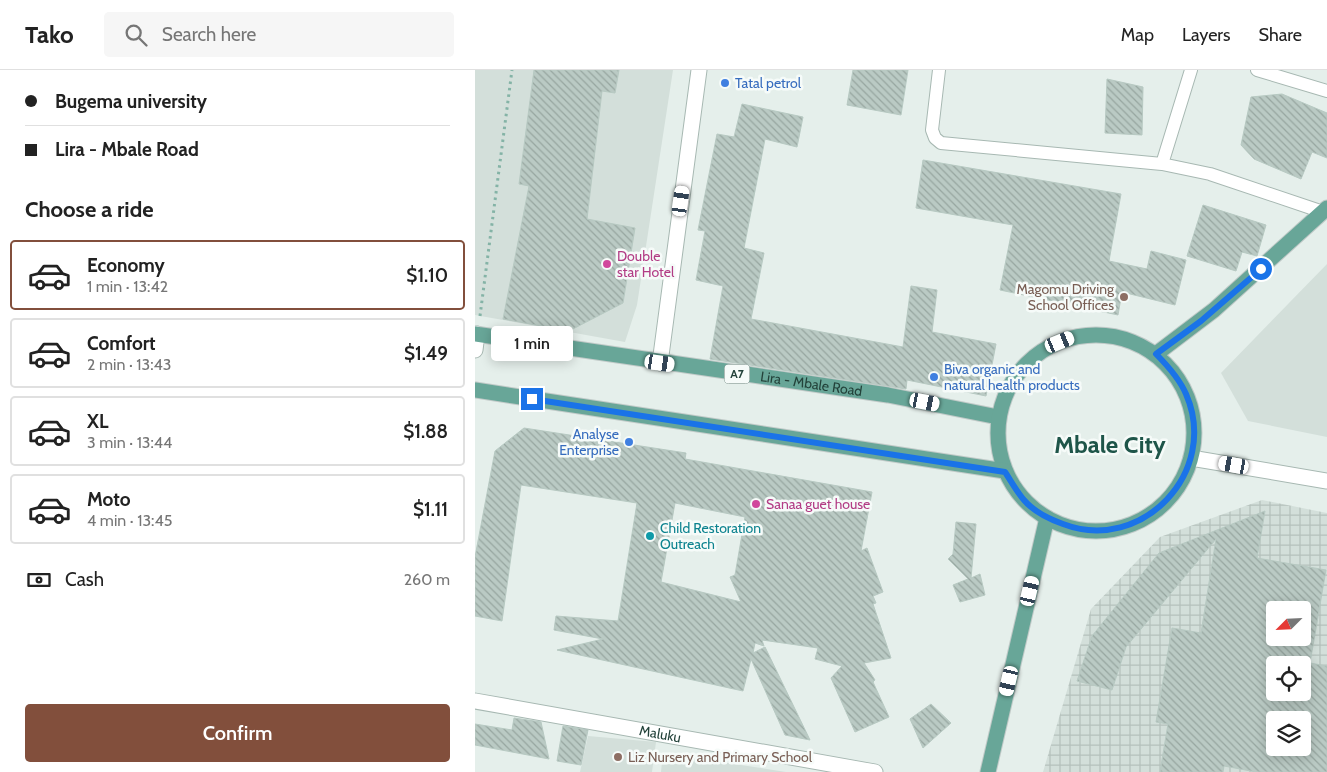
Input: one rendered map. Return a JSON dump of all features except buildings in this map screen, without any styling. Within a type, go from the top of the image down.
[{"type":"main road","points":[[1156,354],[1214,310],[1325,210]]},
{"type":"main road","name":"Lira - Mbale Road","points":[[476,334],[660,363],[888,395],[999,417]]},
{"type":"main road","points":[[1102,334],[1135,343],[1156,354],[1186,393],[1194,427],[1191,458],[1181,484],[1166,503],[1138,523],[1105,532],[1079,530],[1047,518],[1024,501],[1005,472],[998,426],[999,417],[1019,371],[1044,348],[1076,336],[1102,334]]},
{"type":"main road","points":[[475,390],[1005,472]]},
{"type":"main road","points":[[988,772],[1047,518]]},
{"type":"street","points":[[660,363],[699,70]]},
{"type":"street","points":[[475,350],[476,334]]},
{"type":"street","points":[[1191,458],[1327,481]]},
{"type":"street","name":"Maluku","points":[[475,700],[875,772]]},
{"type":"lane","points":[[939,70],[932,130],[935,138],[941,143],[1162,164],[1211,174],[1325,210]]},
{"type":"lane","points":[[1162,164],[1191,70]]},
{"type":"lane","points":[[1257,70],[1327,91]]},
{"type":"path","points":[[476,334],[512,70]]},
{"type":"shaded area","points":[[475,70],[673,70],[637,305],[625,342],[475,315]]},
{"type":"shaded area","points":[[1327,264],[1327,437],[1248,421],[1221,373]]},
{"type":"shaded area","points":[[1262,500],[1327,513],[1327,772],[1043,772],[1091,609],[1160,537]]},
{"type":"shaded area","name":"Liz Nursery and Primary School","points":[[588,736],[656,742],[652,772],[580,772]]},
{"type":"shaded area","points":[[663,753],[786,772],[661,772]]},
{"type":"place","name":"Tatal petrol","points":[[725,83]]},
{"type":"place","name":"Double star Hotel","points":[[607,264]]},
{"type":"place","name":"Magomu Driving School Offices","points":[[1124,297]]},
{"type":"place","name":"Biva organic and natural health products","points":[[934,377]]},
{"type":"place","name":"Analyse Enterprise","points":[[629,442]]},
{"type":"place","name":"Sanaa guet house","points":[[756,504]]},
{"type":"place","name":"Child Restoration Outreach","points":[[650,536]]},
{"type":"place","name":"Liz Nursery and Primary School","points":[[618,757]]},
{"type":"district","name":"Mbale City","points":[[1110,445]]},
{"type":"route","points":[[532,399],[1005,472],[1024,501],[1047,518],[1079,530],[1105,532],[1138,523],[1166,503],[1181,484],[1191,458],[1194,427],[1186,393],[1156,354],[1189,331],[1261,269]]}]
